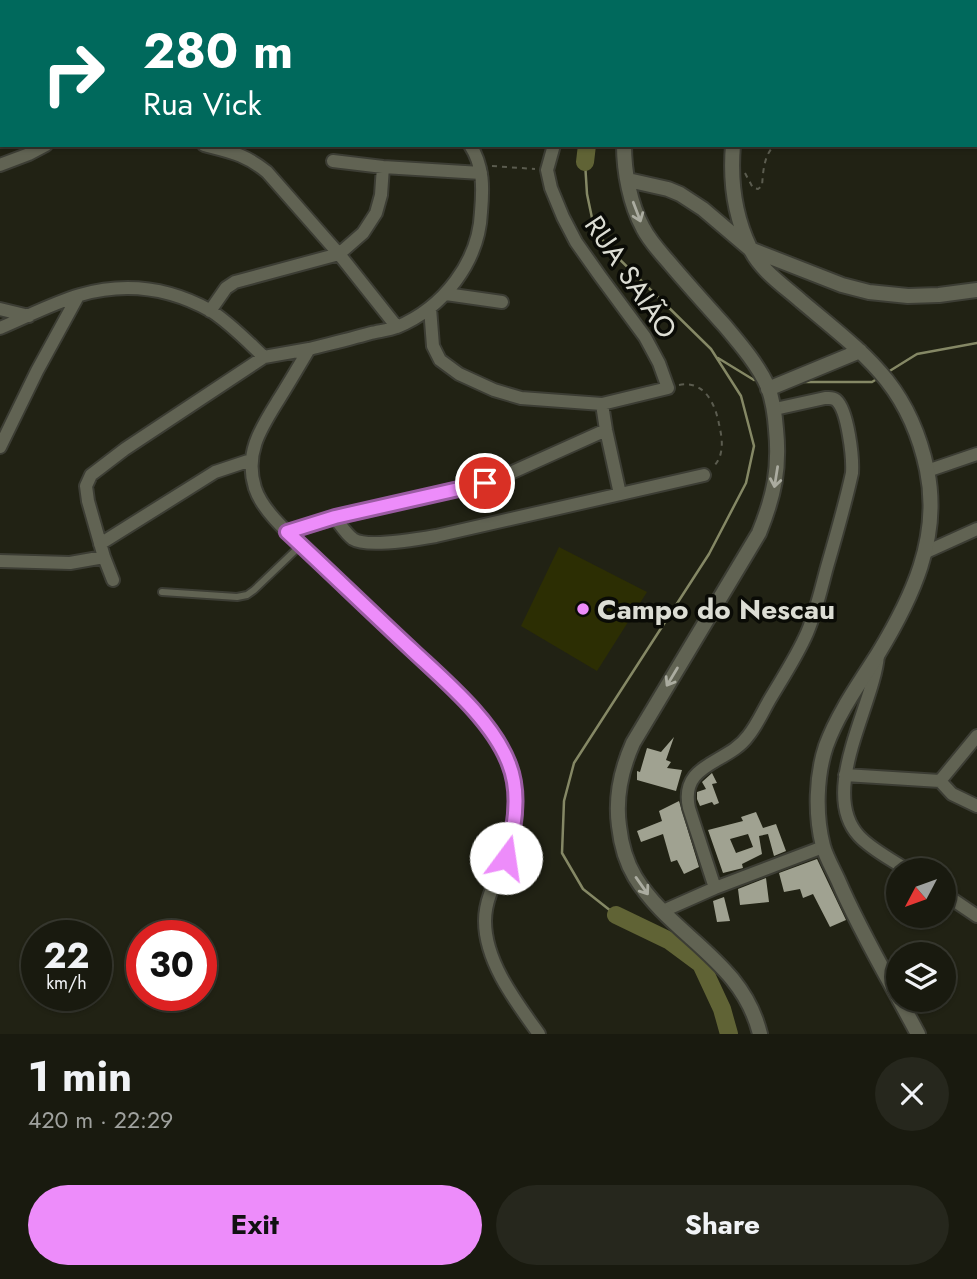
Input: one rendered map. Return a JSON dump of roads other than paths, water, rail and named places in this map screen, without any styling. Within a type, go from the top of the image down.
[{"type":"street","points":[[0,165],[42,147]]},
{"type":"street","points":[[212,147],[241,154],[255,161],[267,172],[339,254],[397,327]]},
{"type":"street","points":[[113,580],[86,492],[91,475],[125,449],[264,357],[397,327],[446,294],[467,264],[478,239],[481,220],[480,169],[471,147]]},
{"type":"street","name":"RUA SAIÃO","points":[[553,147],[547,170],[551,188],[569,230],[645,337],[668,388],[602,404]]},
{"type":"street","points":[[624,147],[632,201],[644,230],[660,253],[740,343],[758,369],[775,409],[778,464],[772,498],[759,533],[629,752],[621,779],[617,809],[625,855],[634,876],[663,911],[719,963],[739,986],[753,1011],[760,1034]]},
{"type":"street","points":[[733,147],[735,202],[750,249]]},
{"type":"street","points":[[333,161],[383,167],[480,169]]},
{"type":"street","points":[[210,311],[226,288],[235,282],[339,254],[363,233],[376,213],[381,195],[383,167]]},
{"type":"street","points":[[628,180],[668,189],[692,201],[750,249],[776,279],[860,351],[878,370],[901,399],[913,424],[927,471],[930,508],[926,552],[902,612],[841,714],[826,748],[819,785],[818,812],[823,846],[886,975]]},
{"type":"street","points":[[750,249],[821,278],[869,292],[923,296],[977,290]]},
{"type":"street","points":[[0,328],[78,296],[116,288],[149,289],[210,311],[264,357]]},
{"type":"street","points":[[446,294],[502,302]]},
{"type":"street","points":[[0,447],[78,296]]},
{"type":"street","points":[[429,307],[436,356],[459,374],[494,390],[521,398],[602,404],[620,494]]},
{"type":"street","points":[[0,309],[29,316]]},
{"type":"street","points":[[309,349],[258,434],[251,460],[256,491],[268,511],[287,532],[453,690],[501,746],[514,778],[515,818],[513,837],[491,890],[485,919],[486,936],[491,953],[508,987],[539,1034]]},
{"type":"street","points":[[768,389],[860,351]]},
{"type":"street","points":[[715,888],[689,808],[687,797],[690,786],[701,769],[736,748],[748,736],[806,634],[819,597],[852,473],[852,450],[837,401],[830,397],[775,409]]},
{"type":"street","points":[[287,532],[335,517],[497,479],[606,430]]},
{"type":"street","points":[[927,471],[977,454]]},
{"type":"street","points":[[100,544],[215,472],[251,460]]},
{"type":"street","points":[[335,517],[356,540],[392,542],[436,536],[704,475]]},
{"type":"street","points":[[926,552],[977,529]]},
{"type":"street","points":[[0,561],[70,563],[104,557]]},
{"type":"street","points":[[878,655],[845,775],[845,808],[854,830],[890,858]]},
{"type":"street","points":[[940,781],[977,736]]},
{"type":"street","points":[[845,775],[940,781],[952,794],[977,806]]},
{"type":"street","points":[[663,911],[823,846]]},
{"type":"street","points":[[956,902],[977,916]]},
{"type":"street","points":[[906,1012],[918,1034]]},
{"type":"lane","points":[[162,593],[237,597],[247,595],[301,545]]},
{"type":"waterway","points":[[585,162],[587,147]]},
{"type":"waterway","points":[[585,162],[592,218],[606,246],[711,349],[741,396],[754,446],[746,483],[709,554],[574,763],[564,801],[562,853],[583,889],[616,915]]},
{"type":"waterway","points":[[888,372],[917,354],[977,343]]},
{"type":"waterway","points":[[718,358],[754,380]]},
{"type":"waterway","points":[[802,382],[872,382],[880,377]]},
{"type":"waterway","points":[[616,915],[670,941],[701,964],[722,1009],[729,1034]]},
{"type":"place","name":"Campo do Nescau","points":[[583,609]]}]
